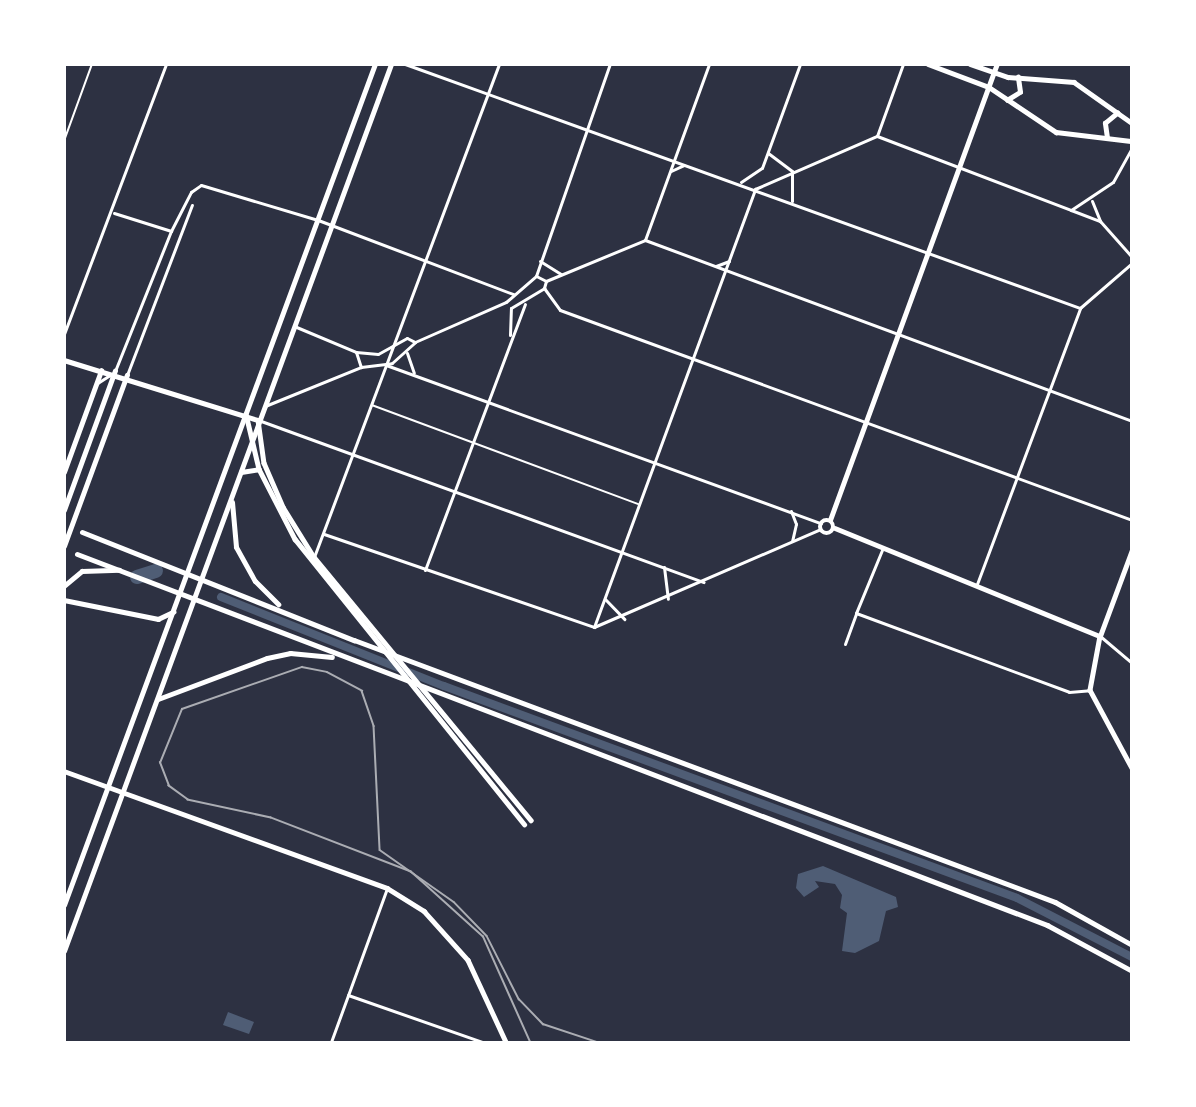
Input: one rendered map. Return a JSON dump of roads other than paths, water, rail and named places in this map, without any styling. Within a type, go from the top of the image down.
[{"type":"main road","points":[[64,905],[375,64]]},
{"type":"main road","points":[[64,951],[213,551],[263,406],[391,64]]},
{"type":"main road","points":[[928,64],[989,87],[1056,132],[1131,141]]},
{"type":"main road","points":[[970,64],[993,74],[1074,82],[1131,123]]},
{"type":"main road","points":[[834,528],[828,534],[821,526],[830,520],[997,64]]},
{"type":"main road","points":[[1007,100],[1020,92],[1018,77]]},
{"type":"main road","points":[[1107,138],[1105,123],[1117,113]]},
{"type":"main road","points":[[64,360],[101,371],[115,371],[258,420]]},
{"type":"main road","points":[[64,472],[101,371]]},
{"type":"main road","points":[[64,510],[115,371]]},
{"type":"main road","points":[[64,546],[127,375]]},
{"type":"main road","points":[[246,414],[259,469],[296,539],[343,604],[524,824]]},
{"type":"main road","points":[[258,420],[264,463],[283,507],[314,557],[453,722],[531,820]]},
{"type":"main road","points":[[241,472],[259,469]]},
{"type":"main road","points":[[231,499],[236,547],[255,581],[281,607]]},
{"type":"main road","points":[[830,520],[834,528],[882,550],[977,584],[1100,636]]},
{"type":"main road","points":[[82,532],[281,607],[354,640],[1055,902],[1131,945]]},
{"type":"main road","points":[[1131,550],[1100,636],[1090,690],[1131,768]]},
{"type":"main road","points":[[77,554],[339,658],[1047,925],[1131,970]]},
{"type":"main road","points":[[64,586],[82,571],[120,570]]},
{"type":"main road","points":[[64,600],[158,618],[173,611]]},
{"type":"main road","points":[[158,699],[267,658],[290,653],[339,658]]},
{"type":"main road","points":[[64,771],[387,888],[424,910],[455,942],[506,1042]]},
{"type":"street","points":[[64,334],[114,213],[166,64]]},
{"type":"street","points":[[405,64],[585,131],[739,182],[929,250],[1080,308]]},
{"type":"street","points":[[314,557],[386,365],[428,262],[499,64]]},
{"type":"street","points":[[386,365],[407,353],[415,342],[506,302],[536,276],[539,261],[610,64]]},
{"type":"street","points":[[645,240],[709,64]]},
{"type":"street","points":[[739,182],[756,174],[768,153],[800,64]]},
{"type":"street","points":[[877,135],[903,64]]},
{"type":"street","points":[[594,627],[755,189],[877,135],[958,169],[1100,221]]},
{"type":"street","points":[[1071,210],[1092,201],[1113,182],[1131,148]]},
{"type":"street","points":[[768,153],[792,171]]},
{"type":"street","points":[[671,171],[686,165]]},
{"type":"street","points":[[792,171],[792,201]]},
{"type":"street","points":[[96,384],[115,371],[171,231],[191,192],[212,184],[332,225],[513,294]]},
{"type":"street","points":[[1092,201],[1100,221],[1131,257]]},
{"type":"street","points":[[127,375],[192,205]]},
{"type":"street","points":[[114,213],[171,231]]},
{"type":"street","points":[[536,276],[546,280],[645,240],[1131,421]]},
{"type":"street","points":[[539,261],[561,274]]},
{"type":"street","points":[[714,266],[729,261]]},
{"type":"street","points":[[977,584],[1080,308],[1131,263]]},
{"type":"street","points":[[511,308],[525,304],[544,288],[546,280]]},
{"type":"street","points":[[544,288],[560,310],[1131,520]]},
{"type":"street","points":[[506,302],[511,308],[509,340]]},
{"type":"street","points":[[425,570],[509,340],[525,304]]},
{"type":"street","points":[[294,326],[356,352],[378,354],[407,338],[415,342]]},
{"type":"street","points":[[356,352],[361,367]]},
{"type":"street","points":[[407,353],[414,372]]},
{"type":"street","points":[[263,406],[361,367],[386,365],[414,372],[656,459],[790,509],[821,526]]},
{"type":"street","points":[[258,420],[621,555],[664,567],[704,582]]},
{"type":"street","points":[[790,509],[796,524],[792,541]]},
{"type":"street","points":[[324,534],[594,627],[624,619],[821,526]]},
{"type":"street","points":[[845,644],[882,550]]},
{"type":"street","points":[[664,567],[668,599]]},
{"type":"street","points":[[605,600],[624,619]]},
{"type":"street","points":[[856,613],[1069,692],[1090,690]]},
{"type":"street","points":[[1100,636],[1131,663]]},
{"type":"street","points":[[331,1042],[387,888]]},
{"type":"street","points":[[348,994],[482,1042]]},
{"type":"lane","points":[[64,141],[92,64]]},
{"type":"lane","points":[[372,405],[639,504]]},
{"type":"water","points":[[823,866],[896,897],[898,907],[886,911],[879,941],[855,953],[842,951],[847,913],[840,908],[842,895],[835,884],[815,881],[819,887],[804,897],[796,888],[798,874]]},
{"type":"water","points":[[228,1012],[254,1022],[249,1034],[223,1025]]},
{"type":"waterway","points":[[137,577],[156,571]]},
{"type":"waterway","points":[[221,597],[444,686],[1017,898],[1132,957]]},
{"type":"tram line","points":[[530,1042],[483,937],[411,872],[271,818],[188,800],[169,786],[160,763],[182,709],[302,667],[327,672],[362,691],[374,726],[380,850],[454,902],[487,936],[519,999],[543,1024],[597,1042]]}]
